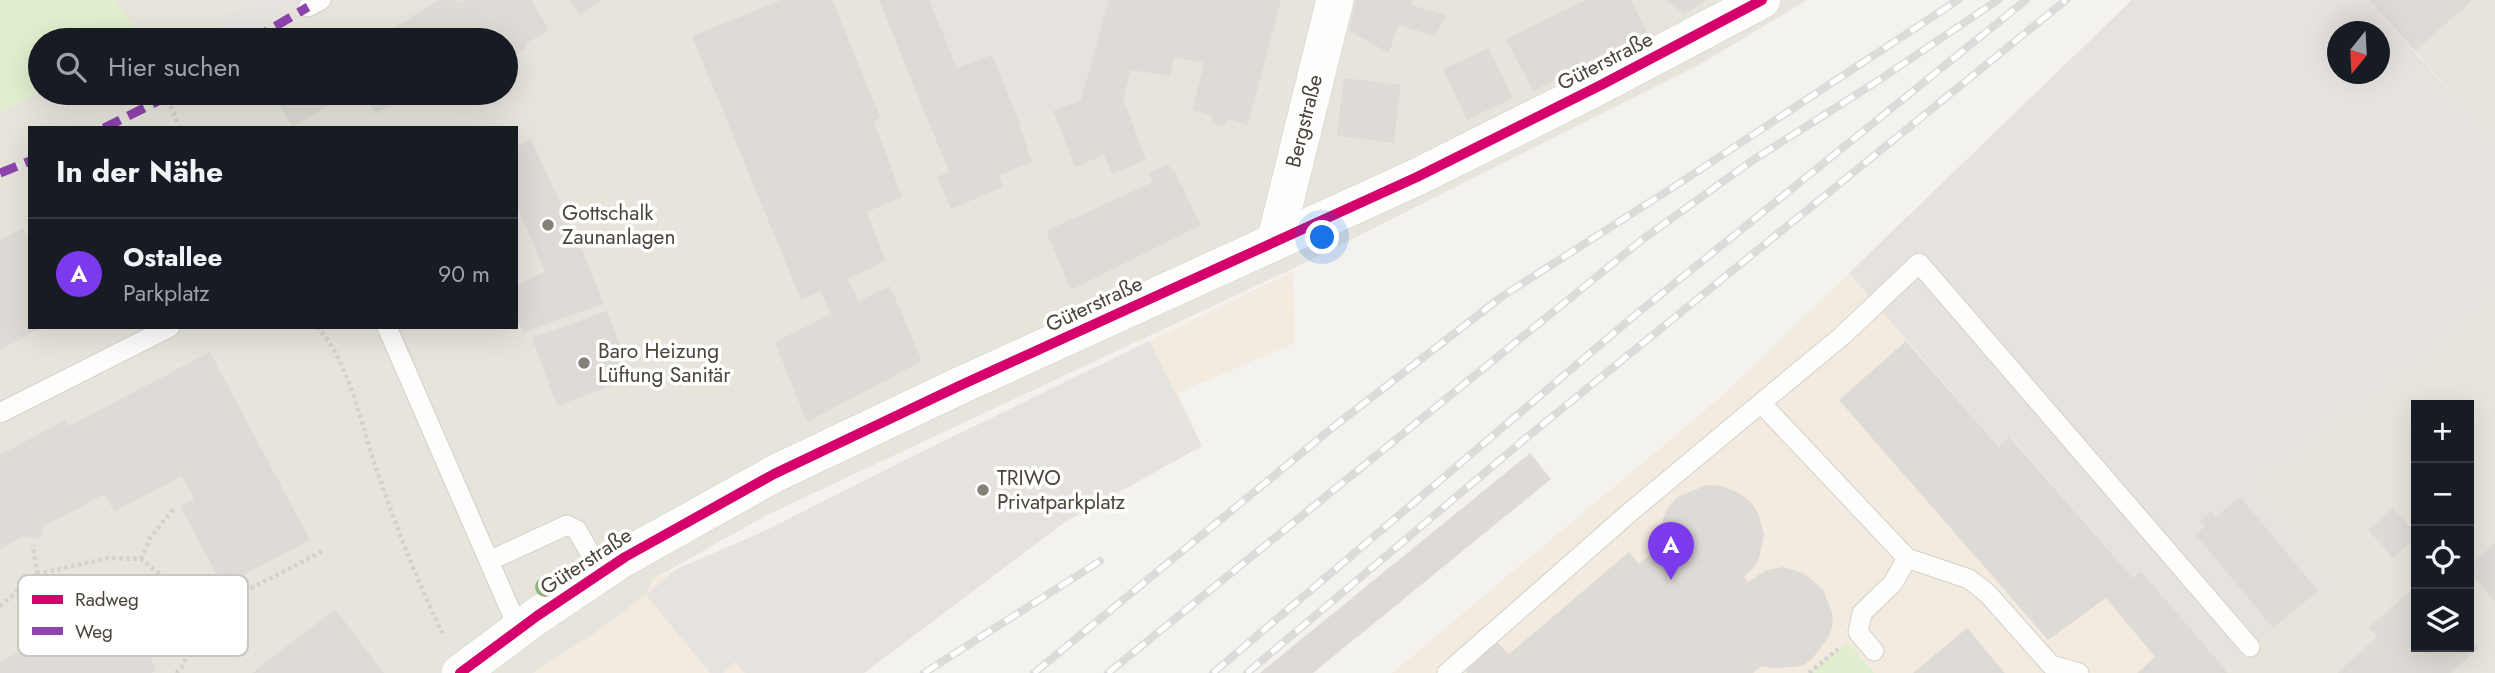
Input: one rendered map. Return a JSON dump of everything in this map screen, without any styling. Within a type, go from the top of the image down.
[{"type":"street","name":"Bergstraße","points":[[1275,242],[1335,0]]},
{"type":"street","name":"Güterstraße","points":[[460,673],[625,557],[775,474],[959,386],[1463,154],[1762,0]]},
{"type":"lane","points":[[1447,673],[1629,513],[1842,337],[1919,263],[2250,647]]},
{"type":"lane","points":[[0,413],[166,329]]},
{"type":"lane","points":[[388,329],[519,630]]},
{"type":"lane","points":[[1761,403],[1907,558],[1969,579],[1988,594],[2051,665],[2079,673]]},
{"type":"lane","points":[[489,561],[568,525],[577,530],[601,573]]},
{"type":"lane","points":[[1874,652],[1858,632],[1862,613],[1893,583],[1907,558]]},
{"type":"path","points":[[169,105],[179,126]]},
{"type":"path","points":[[319,329],[326,337],[343,372],[376,468],[430,608],[443,634]]},
{"type":"path","points":[[141,559],[150,538],[175,507]]},
{"type":"path","points":[[33,545],[37,573]]},
{"type":"path","points":[[248,590],[323,551]]},
{"type":"path","points":[[35,575],[109,558],[141,559],[162,575]]},
{"type":"path","points":[[0,606],[18,590]]},
{"type":"path","points":[[1809,673],[1858,632]]},
{"type":"path","points":[[176,673],[187,656]]},
{"type":"path","points":[[182,667],[188,673]]},
{"type":"shaded area","points":[[0,0],[1807,0],[1702,63],[1294,268],[767,515],[653,579],[646,595],[594,634],[533,673],[0,673]]},
{"type":"shaded area","points":[[254,0],[307,0],[258,28],[220,28],[216,22]]},
{"type":"shaded area","points":[[929,0],[1109,0],[1081,100],[1019,122],[992,55],[957,68]]},
{"type":"shaded area","points":[[2132,0],[2369,0],[2388,21],[2327,21],[2327,84],[2390,84],[2390,24],[2495,143],[2495,294],[2408,371],[2326,430],[2253,489],[2330,581],[2224,669],[2141,571],[2133,578],[2011,437],[1999,447],[1849,273]]},
{"type":"shaded area","points":[[2369,0],[2495,0],[2495,143],[2390,21]]},
{"type":"shaded area","name":"TRIWO Privatparkplatz","points":[[1293,271],[1295,343],[1178,393],[1202,446],[1065,522],[864,673],[533,673],[595,634],[646,595],[653,579],[769,529]]},
{"type":"shaded area","points":[[1849,273],[1998,447],[2010,437],[2133,578],[2228,673],[1392,673],[1721,397]]},
{"type":"shaded area","points":[[2495,294],[2495,673],[2228,673],[2224,669],[2250,647],[2253,489],[2326,430],[2408,371]]},
{"type":"shaded area","name":"TRIWO Privatparkplatz","points":[[1149,341],[1202,446],[1065,522],[864,673],[745,673],[735,662],[723,673],[710,673],[646,595],[677,569],[769,529]]},
{"type":"green space","points":[[0,0],[115,0],[134,28],[28,28],[28,98],[0,113]]},
{"type":"green space","points":[[1847,642],[1875,673],[1809,673]]},
{"type":"building","points":[[438,0],[456,0],[458,3],[464,0],[531,0],[549,30],[525,44],[527,48],[518,54],[518,28],[394,28]]},
{"type":"building","points":[[568,0],[600,0],[581,16]]},
{"type":"building","points":[[781,0],[832,0],[881,118],[874,121],[902,197],[867,212],[885,261],[848,279],[859,301],[890,286],[922,361],[807,422],[775,342],[831,314],[821,291],[801,300],[692,36]]},
{"type":"building","points":[[879,0],[929,0],[957,68],[992,55],[1032,162],[999,175],[1003,187],[951,209],[937,177],[949,172]]},
{"type":"building","points":[[1109,0],[1281,0],[1248,125],[1227,119],[1225,127],[1211,123],[1213,116],[1192,110],[1204,63],[1174,57],[1170,76],[1131,70],[1123,98],[1146,160],[1112,174],[1104,155],[1075,167],[1053,111],[1081,100]]},
{"type":"building","points":[[1356,0],[1413,0],[1411,5],[1447,15],[1435,36],[1398,25],[1389,53],[1349,31]]},
{"type":"building","points":[[1586,0],[1631,0],[1647,32],[1533,91],[1506,39]]},
{"type":"building","points":[[1664,0],[1706,0],[1685,14]]},
{"type":"building","points":[[2369,0],[2473,0],[2415,51]]},
{"type":"building","points":[[1489,48],[1513,98],[1467,120],[1443,69]]},
{"type":"building","points":[[1344,78],[1401,85],[1394,143],[1337,136]]},
{"type":"building","points":[[279,105],[328,105],[295,126]]},
{"type":"building","points":[[370,105],[391,105],[376,114]]},
{"type":"building","name":"Gottschalk Zaunanlagen","points":[[531,140],[604,304],[523,332],[518,321],[518,284],[545,272],[518,209],[518,145]]},
{"type":"building","points":[[1168,164],[1173,173],[1175,172],[1201,225],[1071,290],[1046,231],[1153,182],[1148,173]]},
{"type":"building","points":[[23,228],[28,237],[28,329],[39,329],[0,350],[0,240]]},
{"type":"building","name":"Baro Heizung Lüftung Sanitär","points":[[607,311],[633,378],[557,406],[532,338]]},
{"type":"building","points":[[1906,341],[1999,447],[2010,437],[2133,578],[2141,571],[2228,673],[2137,673],[2155,657],[2106,598],[2048,640],[1839,400]]},
{"type":"building","points":[[210,352],[310,540],[244,575],[217,575],[180,506],[194,499],[182,476],[114,512],[105,494],[44,526],[40,540],[25,536],[0,549],[0,455],[65,420],[69,426]]},
{"type":"building","points":[[1530,453],[1551,479],[1313,673],[1260,673]]},
{"type":"building","points":[[1707,485],[1722,486],[1737,492],[1750,501],[1758,513],[1764,534],[1756,565],[1744,577],[1748,582],[1766,570],[1784,567],[1805,574],[1823,590],[1832,612],[1833,624],[1829,636],[1813,658],[1804,665],[1795,667],[1761,666],[1753,673],[1467,673],[1466,671],[1497,642],[1509,654],[1629,552],[1639,564],[1659,547],[1661,525],[1666,511],[1677,497]]},
{"type":"building","points":[[2240,497],[2318,591],[2273,628],[2195,534],[2205,527],[2200,521],[2211,511],[2216,517]]},
{"type":"building","points":[[2393,508],[2411,528],[2411,542],[2393,558],[2368,530]]},
{"type":"building","points":[[2495,543],[2495,601],[2474,577],[2474,562]]},
{"type":"building","points":[[2411,590],[2411,652],[2474,652],[2474,642],[2479,648],[2451,673],[2337,673],[2377,637],[2369,627]]},
{"type":"building","points":[[335,609],[384,673],[252,673]]},
{"type":"building","points":[[1967,628],[2005,673],[1913,673]]},
{"type":"building","points":[[18,652],[18,656],[150,656],[157,670],[151,673],[0,673],[0,662]]},
{"type":"railway","points":[[1034,673],[1332,428],[1504,295],[1958,0]]},
{"type":"railway","points":[[1108,673],[1643,239],[1753,160],[1998,0]]},
{"type":"railway","points":[[1213,673],[1634,316],[2026,0]]},
{"type":"railway","points":[[1247,673],[1526,438],[2066,0]]},
{"type":"railway","points":[[924,673],[1100,561]]},
{"type":"marked path","points":[[272,28],[308,7]]},
{"type":"marked path","points":[[108,126],[150,105]]},
{"type":"marked path","points":[[0,173],[28,162]]},
{"type":"cycle path","points":[[460,673],[537,616],[625,557],[774,474],[959,386],[1417,177],[1601,85],[1762,0]]},
{"type":"place","name":"Gottschalk Zaunanlagen","points":[[548,225]]},
{"type":"place","name":"Baro Heizung Lüftung Sanitär","points":[[584,363]]},
{"type":"place","name":"TRIWO Privatparkplatz","points":[[983,490]]},
{"type":"place","name":"Ostallee","points":[[1671,580]]}]
